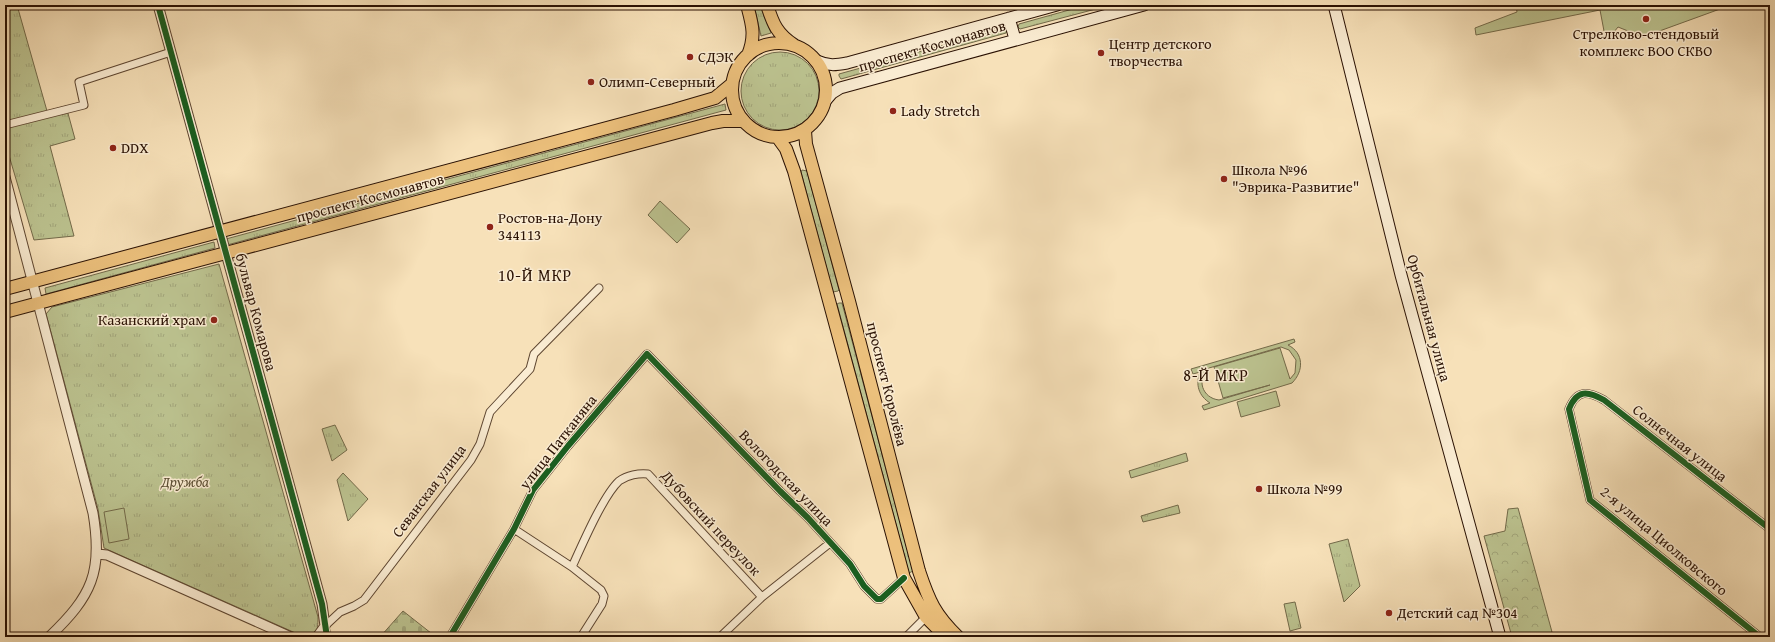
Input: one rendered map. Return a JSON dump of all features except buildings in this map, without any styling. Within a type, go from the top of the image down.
[{"type":"main road","points":[[747,5],[753,33],[753,43],[748,55],[738,68],[732,84],[734,105],[743,121],[755,131],[767,136],[778,138],[793,136],[805,131],[817,120],[826,100],[827,88],[824,75],[818,61],[810,54],[784,38],[774,26],[767,5]]},
{"type":"main road","name":"проспект Космонавтов","points":[[818,61],[826,65],[846,63],[1057,5]]},
{"type":"main road","name":"проспект Космонавтов","points":[[826,100],[832,93],[840,88],[1144,5]]},
{"type":"main road","name":"Орбитальная улица","points":[[1334,5],[1401,274],[1500,637]]},
{"type":"main road","points":[[1009,18],[1015,39]]},
{"type":"main road","points":[[748,55],[767,45],[778,43],[795,46]]},
{"type":"main road","name":"проспект Космонавтов","points":[[5,289],[680,109],[715,98],[732,84]]},
{"type":"main road","name":"проспект Космонавтов","points":[[5,312],[712,123],[723,121],[743,121]]},
{"type":"main road","name":"проспект Королёва","points":[[805,131],[806,144],[849,300],[919,571],[934,610],[945,625],[958,637]]},
{"type":"main road","points":[[778,138],[786,149],[794,171],[904,578],[926,617],[946,637]]},
{"type":"main road","points":[[830,306],[836,299],[842,298],[849,300]]},
{"type":"main road","points":[[904,578],[913,577],[919,571]]},
{"type":"street","name":"бульвар Комарова","points":[[158,5],[322,604],[326,626]]},
{"type":"street","points":[[5,125],[84,105],[79,82],[170,52]]},
{"type":"street","points":[[5,177],[92,512],[97,554],[93,577],[86,593],[75,609],[49,637]]},
{"type":"street","name":"Севанская улица","points":[[326,626],[340,612],[364,600],[471,460],[480,444],[490,412],[530,369],[534,354],[599,288]]},
{"type":"street","name":"Вологодская улица","points":[[647,354],[808,518],[850,564],[864,586],[877,599],[881,599],[904,578]]},
{"type":"street","name":"улица Патканяна","points":[[452,636],[514,529],[533,490],[568,446],[647,354]]},
{"type":"street","name":"Солнечная улица","points":[[1572,402],[1576,396],[1582,393],[1593,394],[1604,400],[1770,528]]},
{"type":"street","name":"2-я улица Циолковского","points":[[1572,402],[1569,409],[1590,500],[1760,637]]},
{"type":"street","name":"Дубовский переулок","points":[[572,567],[608,495],[620,480],[638,473],[648,474],[762,597]]},
{"type":"street","points":[[514,529],[572,567],[601,590],[604,596],[602,604],[581,637]]},
{"type":"street","points":[[720,637],[762,597],[830,543]]},
{"type":"street","points":[[97,554],[107,555],[291,637]]},
{"type":"street","points":[[906,637],[926,617]]},
{"type":"street","points":[[317,637],[326,626]]},
{"type":"street","points":[[326,626],[326,637]]},
{"type":"green space","points":[[5,5],[17,5],[47,111],[66,106],[75,139],[50,146],[74,236],[34,240],[5,142]]},
{"type":"green space","points":[[754,5],[761,5],[771,33],[761,36]]},
{"type":"green space","points":[[1087,5],[1111,5],[1020,29],[1018,27],[1019,24]]},
{"type":"green space","name":"Стрелково-стендовый комплекс ВОО СКВО","points":[[1516,5],[1731,5],[1643,37],[1618,27],[1610,37],[1604,31],[1600,10],[1476,35],[1475,28],[1517,12]]},
{"type":"green space","points":[[1007,28],[1006,33],[841,79],[839,76],[839,74]]},
{"type":"green space","points":[[780,52],[795,55],[808,63],[816,76],[819,91],[816,106],[808,119],[795,127],[780,130],[765,127],[752,119],[744,106],[741,91],[744,76],[752,63],[765,55]]},
{"type":"green space","points":[[725,104],[726,110],[227,245],[226,239]]},
{"type":"green space","points":[[802,170],[807,171],[839,290],[838,291],[833,292],[801,172]]},
{"type":"green space","points":[[660,201],[690,229],[677,243],[648,215]]},
{"type":"green space","points":[[214,242],[215,248],[46,294],[45,288]]},
{"type":"green space","name":"Дружба","points":[[219,264],[318,617],[317,630],[310,636],[300,635],[104,548],[98,509],[46,314],[52,307]]},
{"type":"green space","points":[[842,303],[913,571],[909,573],[837,304]]},
{"type":"green space","points":[[1294,339],[1295,342],[1288,345],[1297,353],[1300,362],[1299,373],[1292,383],[1204,410],[1202,406],[1210,403],[1203,397],[1199,390],[1198,381],[1200,372],[1193,374],[1191,369]],"holes":[[[1281,347],[1289,350],[1296,360],[1295,373],[1290,379],[1280,348],[1214,367],[1223,398],[1270,385],[1219,400],[1213,399],[1205,392],[1202,382],[1205,372],[1209,368]]]},
{"type":"green space","points":[[1276,391],[1280,406],[1241,417],[1237,402]]},
{"type":"green space","points":[[335,425],[347,450],[332,461],[322,429]]},
{"type":"green space","points":[[1186,453],[1188,461],[1131,478],[1129,471]]},
{"type":"green space","points":[[343,473],[368,499],[348,521],[337,480]]},
{"type":"green space","points":[[1178,505],[1180,513],[1143,522],[1141,516]]},
{"type":"green space","points":[[124,508],[129,539],[109,543],[104,512]]},
{"type":"green space","points":[[1518,508],[1552,632],[1538,637],[1512,637],[1484,536],[1505,531],[1508,509]]},
{"type":"green space","points":[[1348,539],[1360,586],[1344,602],[1329,544]]},
{"type":"green space","points":[[1295,602],[1301,628],[1290,631],[1284,604]]},
{"type":"green space","points":[[403,611],[436,637],[380,637]]},
{"type":"cycle path","points":[[158,5],[322,604],[327,637]]},
{"type":"cycle path","points":[[453,637],[451,635],[514,529],[533,490],[568,446],[647,354],[808,518],[850,564],[864,586],[877,599],[881,599],[904,578]]},
{"type":"cycle path","points":[[1760,637],[1590,500],[1569,409],[1572,403],[1579,395],[1584,394],[1593,395],[1604,400],[1770,529]]},
{"type":"place","name":"Стрелково-стендовый комплекс ВОО СКВО","points":[[1646,19]]},
{"type":"place","name":"Центр детского творчества","points":[[1101,53]]},
{"type":"place","name":"СДЭК","points":[[690,57]]},
{"type":"place","name":"Олимп-Северный","points":[[591,82]]},
{"type":"place","name":"Lady Stretch","points":[[893,111]]},
{"type":"place","name":"DDX","points":[[113,148]]},
{"type":"place","name":"Школа №96 \"Эврика-Развитие\"","points":[[1224,179]]},
{"type":"place","name":"Ростов-на-Дону 344113","points":[[490,227]]},
{"type":"place","name":"Казанский храм","points":[[214,320]]},
{"type":"place","name":"Школа №99","points":[[1259,489]]},
{"type":"place","name":"Детский сад №304","points":[[1389,613]]},
{"type":"district","name":"10-Й МКР","points":[[535,275]]},
{"type":"district","name":"8-Й МКР","points":[[1216,375]]}]
